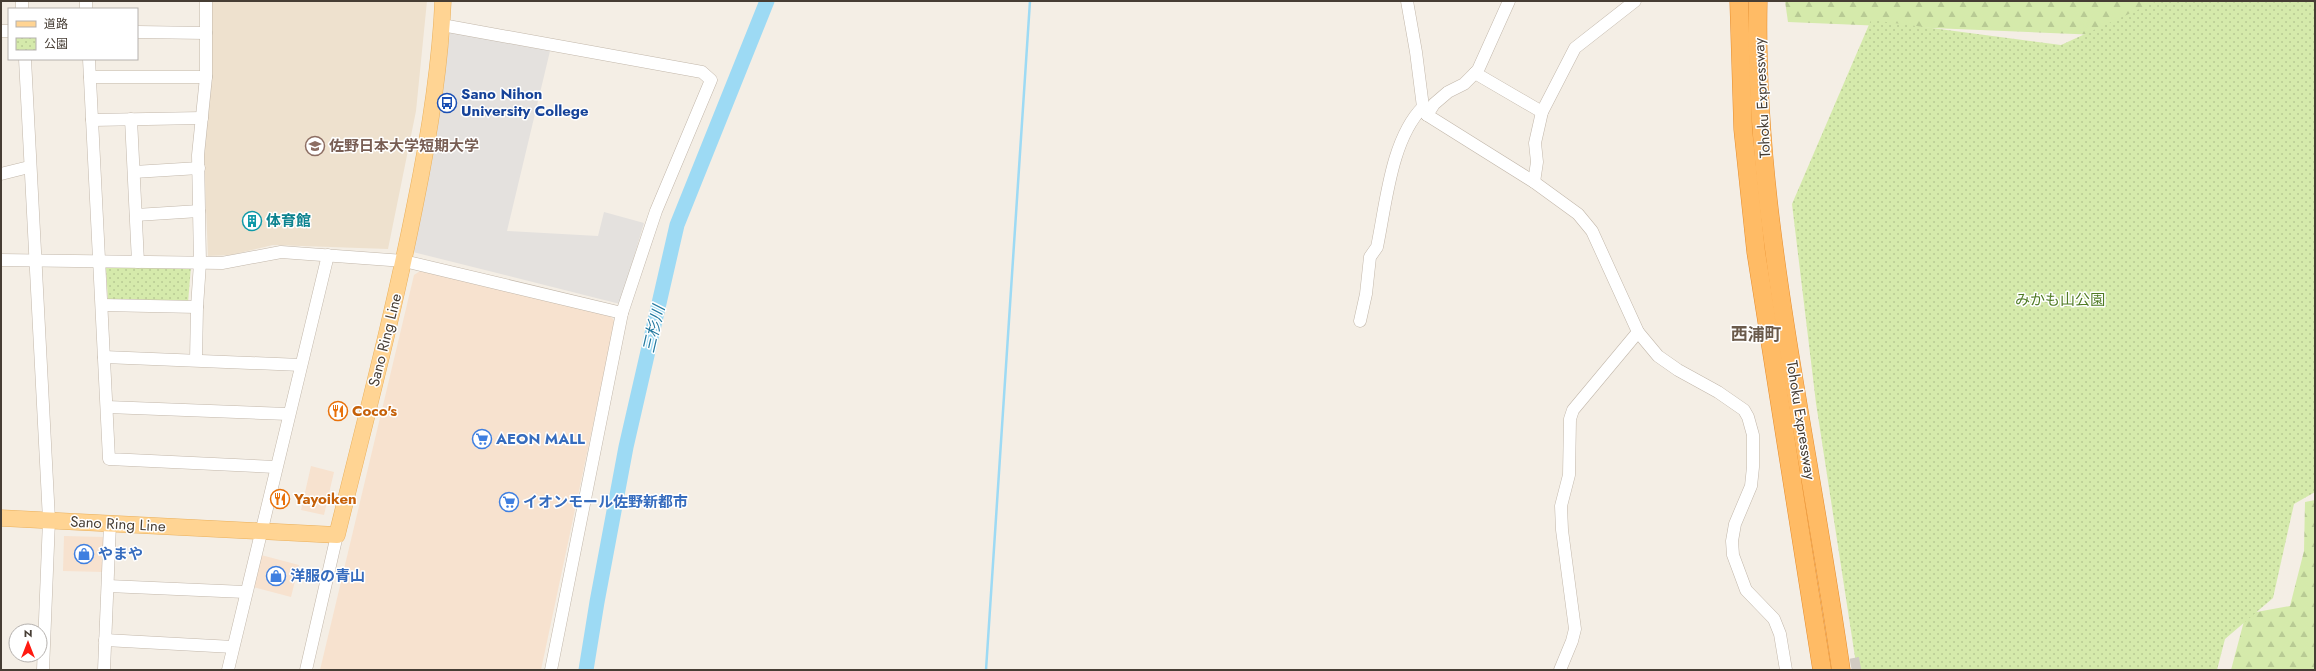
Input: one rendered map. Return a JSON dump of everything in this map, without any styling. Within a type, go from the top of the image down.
[{"type":"highway","name":"Tohoku Expressway","points":[[1739,1],[1743,129],[1756,252],[1822,670]]},
{"type":"highway","name":"Tohoku Expressway","points":[[1758,1],[1762,128],[1775,250],[1785,325],[1841,670]]},
{"type":"main road","name":"Sano Ring Line","points":[[1,518],[337,535],[404,261],[429,132],[442,25],[443,1]]},
{"type":"street","points":[[196,360],[200,263],[199,168],[206,77],[206,1]]},
{"type":"street","points":[[1406,1],[1425,111],[1534,182],[1572,209],[1592,231],[1638,332],[1658,356],[1678,370],[1718,392],[1744,410],[1748,417],[1753,435],[1753,467],[1751,486],[1735,524],[1732,541],[1733,555],[1746,590],[1774,619],[1780,634],[1786,670]]},
{"type":"street","points":[[1360,321],[1366,294],[1370,257],[1377,247],[1400,142],[1413,117],[1425,111],[1448,92],[1464,84],[1475,73],[1509,1]]},
{"type":"street","points":[[1534,182],[1537,162],[1535,143],[1542,112],[1575,48],[1635,1]]},
{"type":"street","points":[[442,25],[702,72],[711,80],[656,211],[622,313],[551,670]]},
{"type":"street","points":[[138,32],[206,33]]},
{"type":"street","points":[[24,60],[49,520],[42,670]]},
{"type":"street","points":[[89,60],[109,460],[275,466]]},
{"type":"street","points":[[1475,73],[1542,112]]},
{"type":"street","points":[[90,77],[206,77]]},
{"type":"street","points":[[92,120],[131,118],[202,118]]},
{"type":"street","points":[[131,118],[138,262]]},
{"type":"street","points":[[2,171],[29,167]]},
{"type":"street","points":[[134,172],[199,168]]},
{"type":"street","points":[[136,215],[200,211]]},
{"type":"street","points":[[1,260],[222,263],[281,252],[404,261],[622,313]]},
{"type":"street","points":[[228,670],[275,466],[328,255]]},
{"type":"street","points":[[102,305],[197,307]]},
{"type":"street","points":[[1560,670],[1572,641],[1575,629],[1562,530],[1561,506],[1569,475],[1570,419],[1573,410],[1638,332]]},
{"type":"street","points":[[104,357],[301,364]]},
{"type":"street","points":[[107,407],[288,414]]},
{"type":"street","points":[[104,670],[110,524]]},
{"type":"street","points":[[306,670],[337,535]]},
{"type":"street","points":[[108,586],[245,592]]},
{"type":"street","points":[[105,640],[233,646]]},
{"type":"shaded area","name":"佐野日本大学短期大学","points":[[211,1],[427,1],[416,111],[388,249],[273,245],[231,255],[208,256],[204,157],[212,75]]},
{"type":"shaded area","points":[[450,32],[550,51],[507,231],[598,236],[604,212],[644,223],[620,304],[413,252],[436,139]]},
{"type":"shaded area","name":"AEON MALL","points":[[420,271],[608,314],[615,321],[541,670],[320,670],[414,275]]},
{"type":"shaded area","points":[[311,466],[334,472],[324,515],[301,510]]},
{"type":"shaded area","name":"やまや","points":[[64,536],[104,537],[104,572],[63,571]]},
{"type":"shaded area","name":"洋服の青山","points":[[261,555],[299,565],[291,597],[253,587]]},
{"type":"green space","points":[[1785,1],[2315,1],[2315,44],[1788,22]]},
{"type":"green space","name":"みかも山公園","points":[[2157,1],[2315,1],[2315,492],[2294,504],[2273,598],[2225,639],[2217,670],[1857,670],[1816,403],[1792,204],[1871,20],[2061,45]]},
{"type":"green space","points":[[191,266],[188,303],[108,300],[106,268]]},
{"type":"green space","points":[[2315,500],[2315,670],[2231,670],[2244,621],[2251,613],[2290,606],[2304,551],[2305,502]]},
{"type":"waterway","name":"三杉川","points":[[586,670],[626,447],[677,225],[767,1]]},
{"type":"waterway","points":[[986,670],[1030,1]]},
{"type":"tunnel","points":[[1833,668],[1860,663]]},
{"type":"place","name":"Sano Nihon University College","points":[[447,103]]},
{"type":"place","name":"佐野日本大学短期大学","points":[[315,146]]},
{"type":"place","name":"体育館","points":[[252,221]]},
{"type":"place","name":"Coco's","points":[[338,411]]},
{"type":"place","name":"AEON MALL","points":[[482,439]]},
{"type":"place","name":"Yayoiken","points":[[280,499]]},
{"type":"place","name":"イオンモール佐野新都市","points":[[509,502]]},
{"type":"place","name":"やまや","points":[[84,554]]},
{"type":"place","name":"洋服の青山","points":[[276,576]]},
{"type":"district","name":"西浦町","points":[[1756,334]]}]
